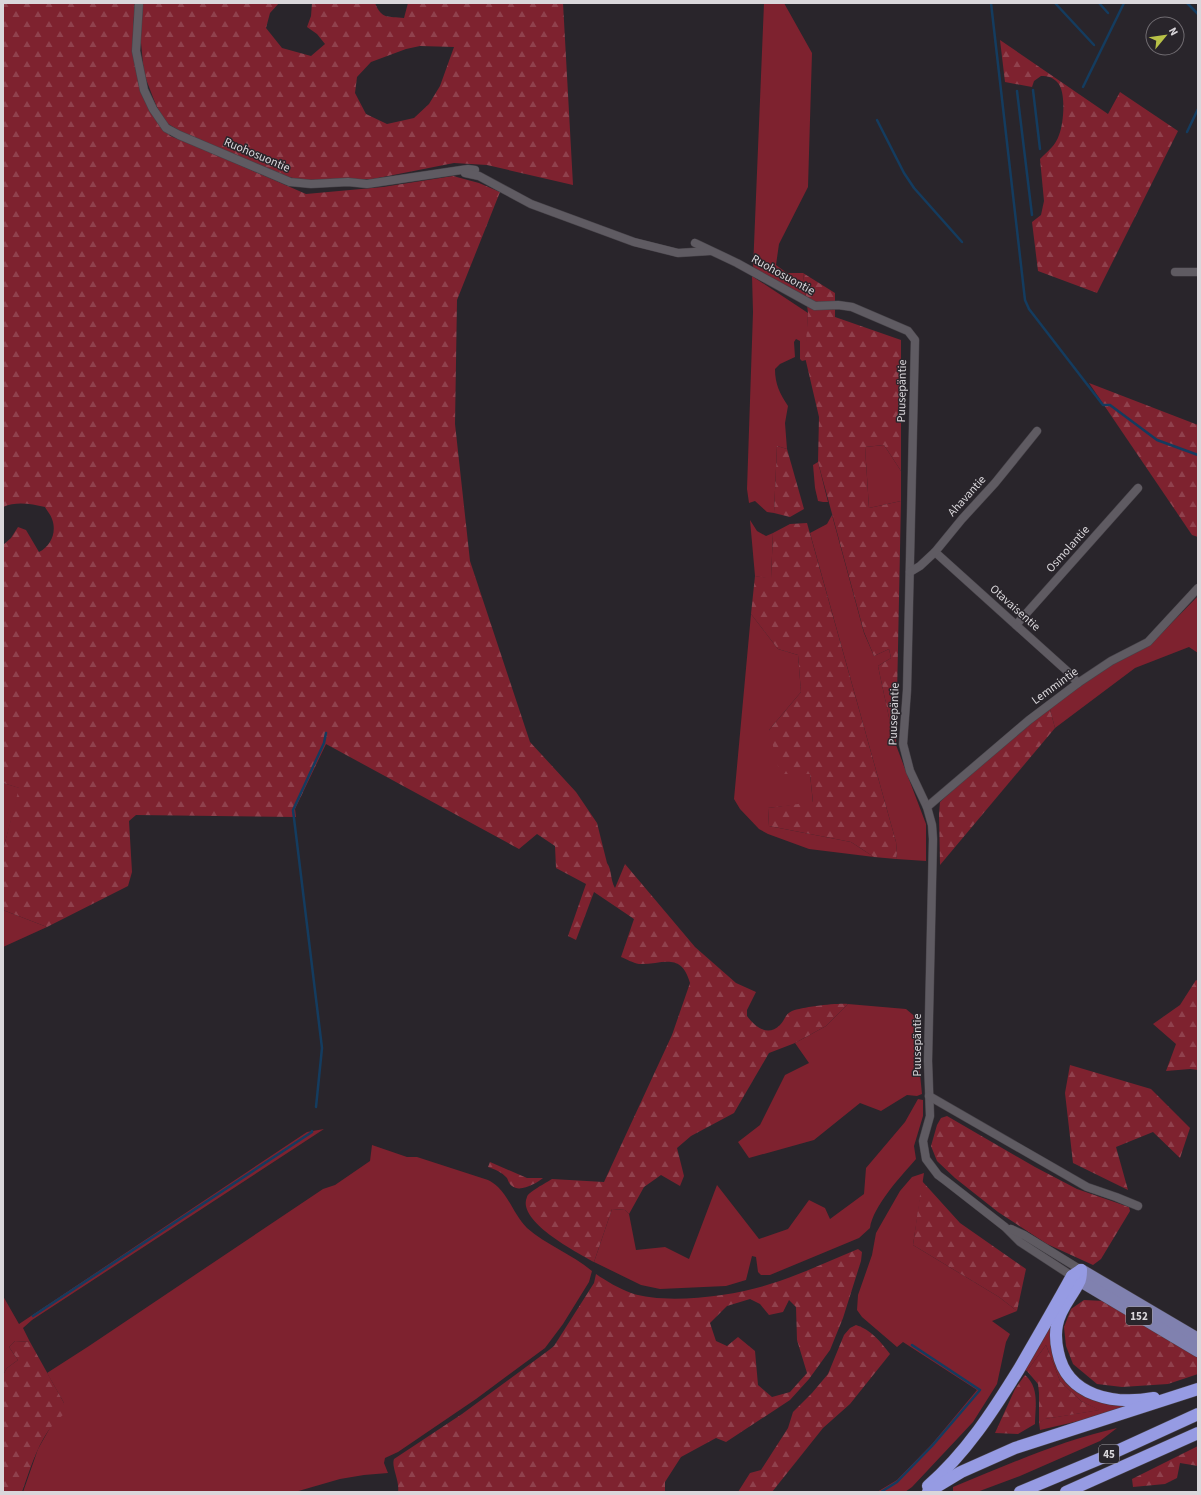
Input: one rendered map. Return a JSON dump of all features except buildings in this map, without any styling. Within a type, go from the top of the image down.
[{"type":"highway","points":[[1078,1276],[1057,1326],[1056,1346],[1059,1358],[1069,1377],[1083,1390],[1111,1399],[1151,1399],[1192,1391]]},
{"type":"highway","points":[[922,1492],[954,1461],[988,1418],[1078,1276]]},
{"type":"highway","points":[[928,1492],[961,1472],[1015,1448],[1192,1391]]},
{"type":"highway","name":"45","points":[[1020,1492],[1198,1414]]},
{"type":"highway","name":"45","points":[[1066,1492],[1198,1433]]},
{"type":"main road","name":"152","points":[[1078,1276],[1198,1339]]},
{"type":"main road","name":"152","points":[[1078,1276],[1198,1351]]},
{"type":"street","name":"Ruohosuontie","points":[[139,3],[136,51],[144,90],[166,128],[290,182],[311,184],[348,182],[367,184],[468,168],[475,170]]},
{"type":"street","points":[[453,171],[479,176],[531,204],[634,242],[678,253],[711,251]]},
{"type":"street","name":"Ruohosuontie","points":[[695,244],[737,263],[815,306],[838,305],[852,307],[908,331]]},
{"type":"street","points":[[1175,272],[1198,272]]},
{"type":"street","name":"Puusepäntie","points":[[908,331],[915,340],[910,494],[907,690],[903,744],[910,772],[927,807],[932,826],[933,839],[928,1061],[930,1116],[924,1141],[926,1159],[938,1175],[1005,1227],[1024,1235],[1078,1276]]},
{"type":"street","name":"Ahavantie","points":[[910,572],[920,566],[935,552],[962,519],[995,483],[1037,431]]},
{"type":"street","name":"Osmolantie","points":[[1016,625],[1138,488]]},
{"type":"street","name":"Otavaisentie","points":[[935,552],[1067,671],[1078,683]]},
{"type":"street","name":"Lemmintie","points":[[927,807],[1029,720],[1078,683],[1111,661],[1148,642],[1198,588]]},
{"type":"street","points":[[929,1096],[1087,1187],[1138,1206]]},
{"type":"green space","points":[[3,3],[135,3],[133,29],[136,66],[149,109],[170,136],[306,194],[383,187],[453,176],[479,183],[500,192],[457,300],[455,424],[470,561],[530,742],[576,792],[597,823],[615,888],[625,864],[695,947],[736,983],[756,992],[747,1010],[747,1016],[754,1024],[762,1029],[771,1030],[780,1025],[792,1011],[836,1004],[848,1004],[826,1026],[795,1043],[769,1053],[734,1113],[691,1136],[677,1148],[684,1176],[680,1186],[661,1175],[644,1187],[629,1214],[625,1210],[612,1209],[594,1262],[563,1244],[539,1226],[531,1216],[526,1206],[527,1197],[534,1190],[552,1179],[604,1182],[672,1035],[690,983],[686,973],[676,963],[663,962],[639,964],[621,957],[634,919],[594,892],[576,940],[568,936],[586,884],[556,868],[555,846],[537,834],[519,849],[326,744],[295,809],[296,817],[136,815],[129,821],[132,872],[128,886],[47,927],[3,910],[3,850],[19,788],[3,783],[3,545],[11,538],[18,527],[26,530],[39,552],[50,542],[54,529],[51,518],[45,507],[29,504],[14,504],[3,507]]},
{"type":"green space","points":[[143,3],[279,3],[270,13],[266,28],[282,48],[311,56],[325,44],[317,34],[307,27],[311,16],[312,3],[375,3],[383,15],[404,18],[408,3],[563,3],[573,185],[487,165],[454,163],[373,179],[308,181],[288,177],[183,133],[165,122],[156,105],[144,74],[140,32]],"holes":[[[420,46],[454,47],[440,86],[429,104],[414,118],[387,124],[366,114],[355,93],[357,77],[371,62],[406,49]]]},
{"type":"green space","points":[[764,3],[784,3],[812,53],[808,187],[779,244],[776,265],[787,273],[803,273],[806,298],[753,269]]},
{"type":"green space","points":[[1000,40],[1108,114],[1120,92],[1178,131],[1097,293],[1038,271],[1032,222],[1041,215],[1044,201],[1040,159],[1054,145],[1061,130],[1063,116],[1062,93],[1061,87],[1058,83],[1054,79],[1048,77],[1041,76],[1034,81],[1032,87],[1005,82]]},
{"type":"green space","points":[[803,273],[835,293],[835,317],[901,340],[901,471],[884,445],[865,447],[869,508],[901,501],[896,745],[878,666],[891,658],[889,649],[874,656],[864,632],[818,462],[819,417],[805,357],[808,313]]},
{"type":"green space","points":[[752,276],[808,313],[806,360],[802,361],[800,359],[800,341],[796,339],[794,342],[795,357],[780,364],[775,369],[778,389],[788,406],[785,423],[787,449],[777,446],[774,513],[767,512],[755,501],[749,503],[747,489],[753,312]]},
{"type":"green space","points":[[1089,383],[1198,425],[1198,537],[1192,535]]},
{"type":"green space","points":[[884,445],[901,471],[901,501],[869,508],[865,447]]},
{"type":"green space","points":[[777,446],[787,449],[804,509],[790,517],[774,513]]},
{"type":"green space","points":[[818,462],[828,502],[818,501],[813,465]]},
{"type":"green space","points":[[832,515],[864,633],[874,656],[889,649],[891,658],[878,666],[896,745],[926,824],[926,861],[896,859],[896,842],[810,533],[827,524]]},
{"type":"green space","points":[[750,520],[757,531],[766,536],[773,533],[771,579],[755,576]]},
{"type":"green space","points":[[807,523],[896,842],[896,859],[874,857],[851,842],[769,826],[768,808],[813,802],[810,774],[780,774],[769,730],[801,692],[798,655],[778,649],[751,614],[755,576],[771,578],[773,533],[790,524]]},
{"type":"green space","points":[[1198,596],[1198,653],[1189,647],[1135,668],[1055,728],[1049,706],[1106,668],[1153,642]]},
{"type":"green space","points":[[751,614],[778,649],[798,655],[801,692],[769,730],[810,774],[813,803],[768,808],[769,826],[851,842],[874,857],[809,849],[768,834],[759,829],[740,809],[734,799]]},
{"type":"green space","points":[[1049,706],[1055,728],[940,865],[940,802]]},
{"type":"green space","points":[[3,783],[20,788],[3,850]]},
{"type":"green space","points":[[3,910],[47,927],[3,947]]},
{"type":"green space","points":[[1196,980],[1198,981],[1198,1070],[1190,1069],[1166,1071],[1176,1044],[1153,1024],[1180,1005]]},
{"type":"green space","points":[[848,1004],[906,1009],[918,1019],[919,1064],[922,1094],[917,1096],[907,1095],[881,1111],[860,1103],[814,1140],[749,1158],[738,1142],[760,1125],[785,1075],[809,1063],[795,1043],[826,1026]]},
{"type":"green space","points":[[1070,1065],[1151,1089],[1190,1128],[1180,1158],[1153,1132],[1116,1147],[1128,1190],[1073,1163],[1065,1093]]},
{"type":"green space","points":[[918,1099],[923,1100],[923,1116],[914,1146],[916,1159],[889,1191],[876,1210],[870,1228],[859,1238],[770,1275],[761,1275],[758,1272],[756,1257],[752,1256],[746,1280],[726,1286],[660,1289],[641,1285],[594,1262],[612,1209],[625,1210],[629,1214],[636,1250],[665,1247],[689,1259],[717,1185],[759,1239],[788,1229],[809,1200],[825,1208],[830,1219],[864,1194],[866,1168],[905,1122]]},
{"type":"green space","points":[[947,1116],[1035,1167],[1077,1189],[1129,1207],[1130,1211],[1101,1259],[1093,1265],[1047,1244],[998,1212],[955,1178],[937,1161],[931,1146],[937,1125],[941,1118]]},
{"type":"green space","points":[[324,1129],[32,1320],[23,1328],[30,1342],[15,1341],[9,1347],[18,1360],[7,1368],[3,1375],[3,1296],[19,1324],[307,1132]]},
{"type":"green space","points":[[372,1145],[407,1157],[417,1157],[488,1180],[497,1186],[502,1192],[527,1228],[542,1240],[592,1271],[589,1282],[563,1324],[545,1348],[476,1399],[398,1452],[385,1458],[384,1463],[388,1473],[340,1479],[295,1492],[23,1492],[38,1449],[64,1403],[47,1373],[323,1189],[335,1185],[370,1161]]},
{"type":"green space","points":[[490,1162],[527,1178],[543,1178],[524,1188],[515,1188],[509,1183],[503,1174],[488,1167]]},
{"type":"green space","points":[[924,1173],[913,1245],[999,1297],[1017,1311],[992,1321],[1010,1334],[1006,1342],[997,1384],[973,1422],[912,1487],[905,1492],[877,1492],[897,1480],[932,1444],[977,1390],[903,1342],[897,1347],[862,1317],[857,1310],[858,1295],[872,1255],[876,1233],[900,1191],[912,1177]]},
{"type":"green space","points":[[922,1181],[960,1223],[1026,1269],[1017,1311],[999,1297],[913,1245]]},
{"type":"green space","points":[[858,1249],[862,1252],[861,1261],[843,1318],[830,1350],[809,1379],[790,1400],[726,1442],[716,1438],[681,1457],[665,1482],[665,1492],[398,1492],[398,1483],[393,1462],[394,1459],[462,1414],[554,1346],[594,1283],[596,1274],[622,1289],[646,1297],[681,1299],[700,1298],[738,1292],[770,1284]],"holes":[[[750,1299],[760,1304],[769,1315],[783,1312],[789,1300],[796,1307],[797,1340],[807,1373],[790,1392],[772,1397],[758,1385],[755,1351],[738,1337],[727,1346],[716,1341],[710,1323],[727,1306]]]},
{"type":"green space","points":[[1084,1300],[1104,1301],[1198,1357],[1198,1374],[1168,1384],[1122,1387],[1097,1384],[1073,1364],[1066,1346],[1064,1327],[1071,1309]]},
{"type":"green space","points":[[1051,1319],[1068,1379],[1139,1403],[1096,1417],[1040,1430],[1039,1423],[1044,1419],[1099,1410],[1081,1401],[1060,1381],[1046,1345],[1027,1371],[1023,1369]]},
{"type":"green space","points":[[856,1325],[871,1333],[890,1354],[850,1404],[823,1428],[772,1492],[738,1492],[750,1473],[761,1470],[788,1428],[793,1412],[828,1374],[844,1335],[850,1328]]},
{"type":"green space","points":[[15,1341],[30,1342],[64,1403],[63,1415],[55,1422],[43,1440],[33,1461],[22,1492],[3,1492],[3,1375],[7,1368],[18,1360],[9,1347]]},
{"type":"green space","points":[[1046,1345],[1060,1381],[1081,1401],[1100,1410],[1045,1419],[1039,1423],[1038,1384],[1027,1371]]},
{"type":"green space","points":[[1025,1375],[1030,1380],[1035,1392],[1035,1424],[1018,1434],[995,1433],[1015,1389]]},
{"type":"green space","points":[[1117,1428],[1100,1441],[1020,1476],[977,1492],[953,1492],[953,1487],[1034,1454],[1096,1433]]},
{"type":"green space","points":[[1198,1446],[1198,1466],[1180,1463],[1177,1478],[1165,1484],[1133,1487],[1132,1479]]},
{"type":"waterway","points":[[991,3],[1025,300],[1029,309],[1103,405],[1110,405],[1157,440],[1198,455]]},
{"type":"waterway","points":[[1055,3],[1094,45]]},
{"type":"waterway","points":[[1099,3],[1108,13]]},
{"type":"waterway","points":[[1083,87],[1124,3]]},
{"type":"waterway","points":[[1187,3],[1198,14]]},
{"type":"waterway","points":[[1033,90],[1040,149]]},
{"type":"waterway","points":[[1017,91],[1032,215]]},
{"type":"waterway","points":[[1187,132],[1198,109]]},
{"type":"waterway","points":[[877,120],[904,173],[914,188],[962,242]]},
{"type":"waterway","points":[[316,1107],[322,1048],[293,810],[324,743],[326,733]]},
{"type":"waterway","points":[[33,1316],[312,1131]]},
{"type":"waterway","points":[[881,1492],[897,1482],[932,1446],[980,1390],[912,1345]]}]
